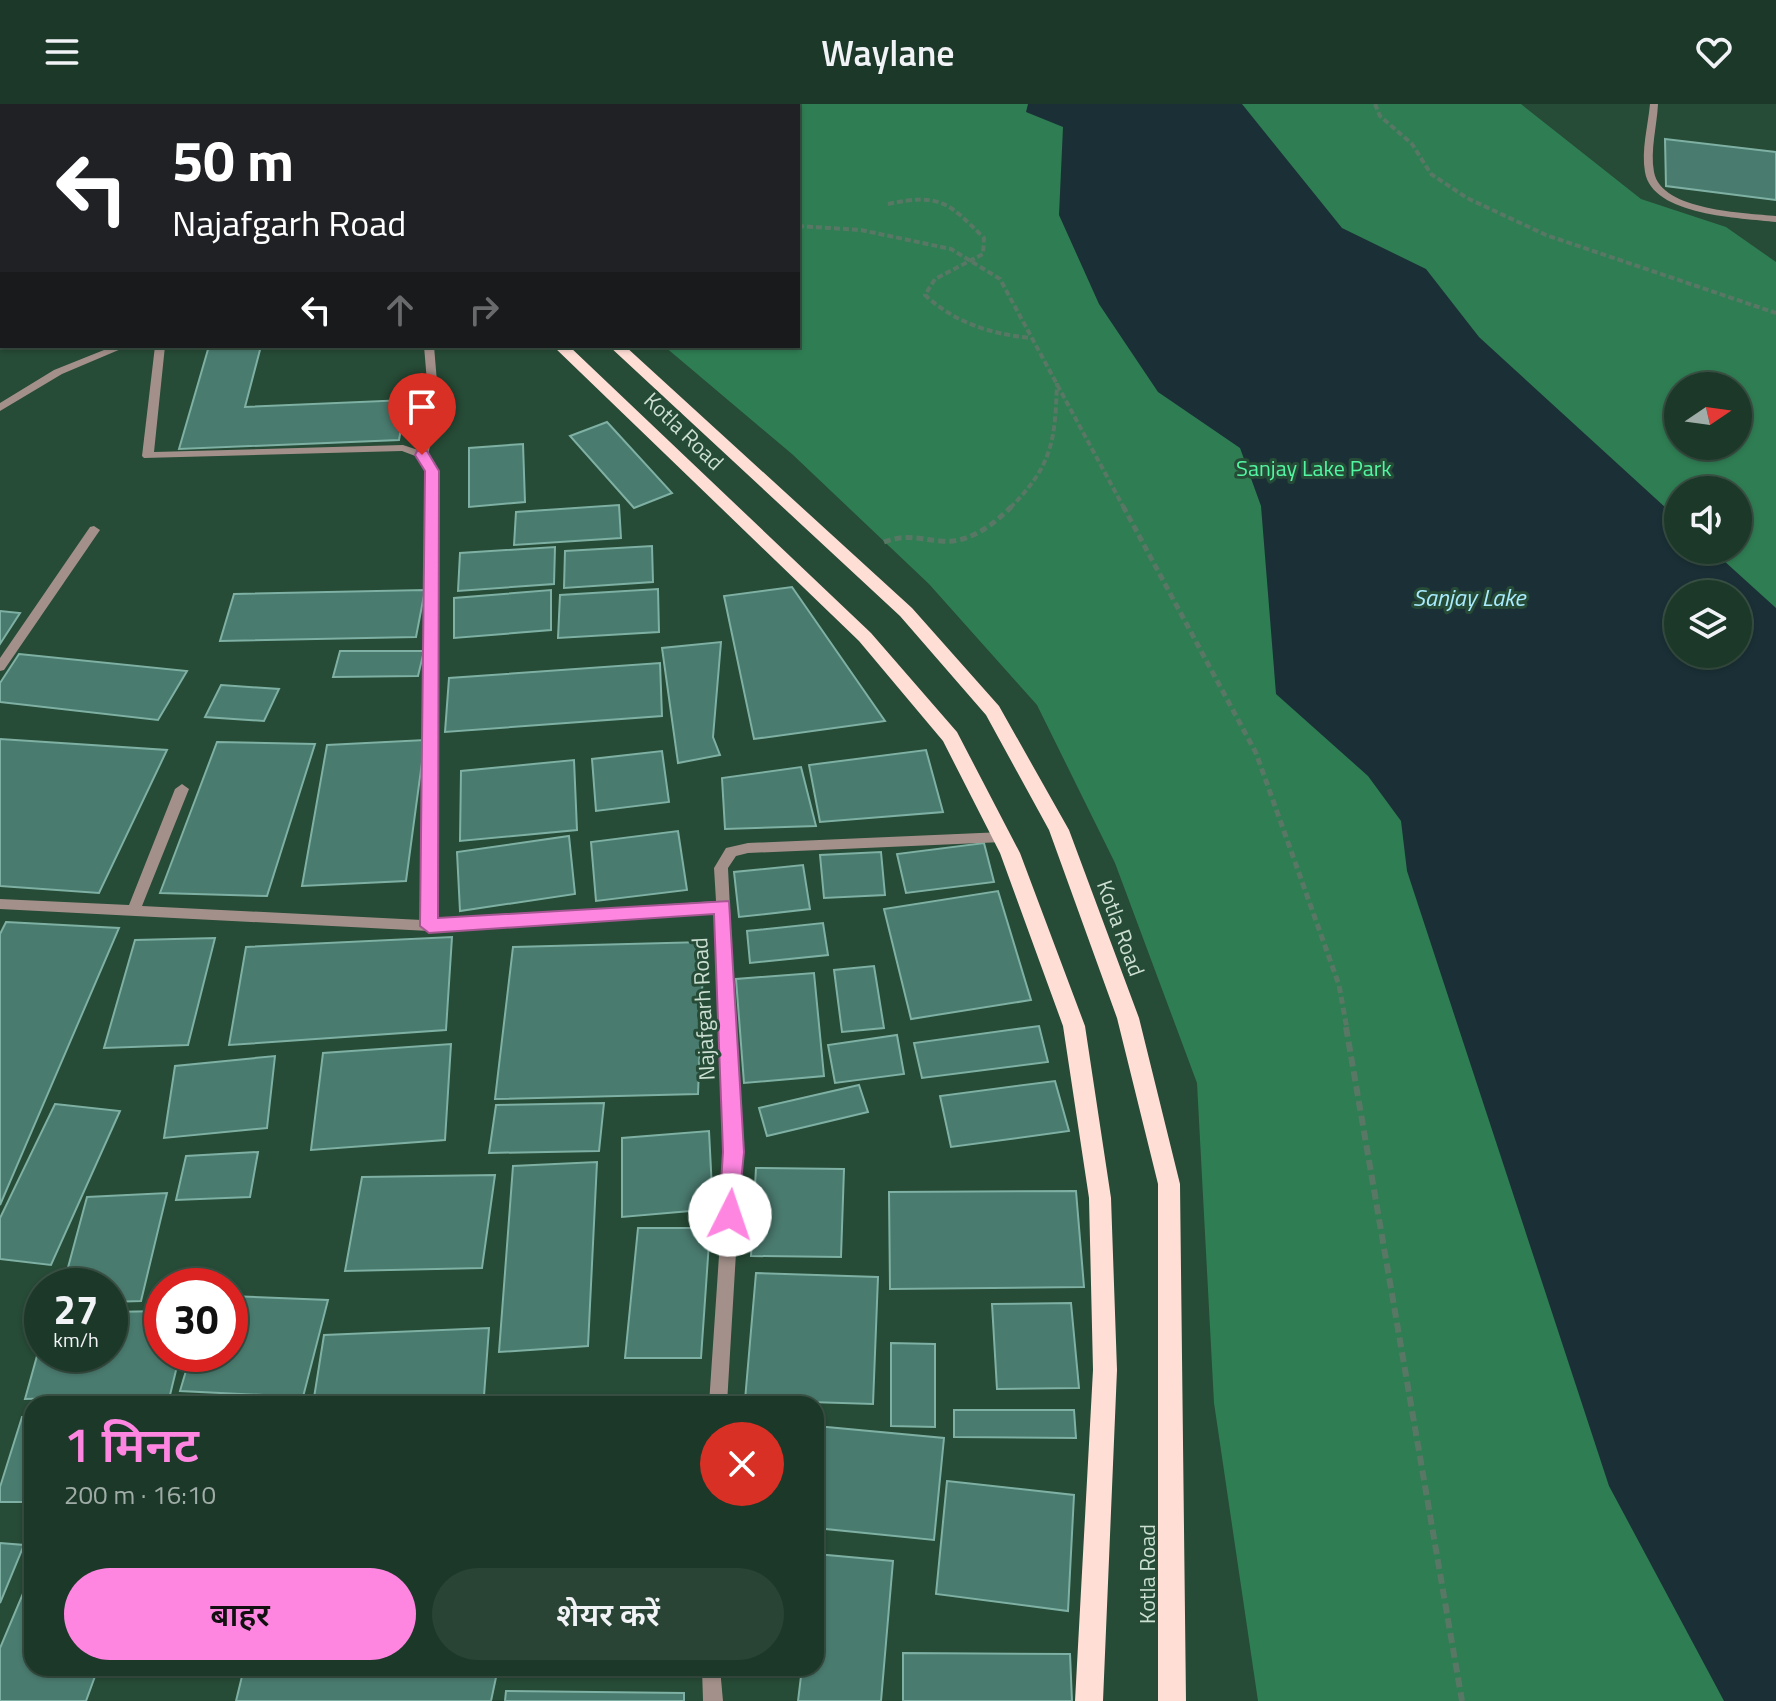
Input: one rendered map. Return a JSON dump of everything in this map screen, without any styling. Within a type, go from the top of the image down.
[{"type":"main road","name":"Kotla Road","points":[[562,348],[865,637],[950,737],[1003,837],[1074,1026],[1100,1198],[1105,1370],[1089,1701]]},
{"type":"main road","name":"Kotla Road","points":[[618,348],[906,612],[993,711],[1059,830],[1128,1018],[1169,1184],[1172,1701]]},
{"type":"street","points":[[1654,104],[1649,176],[1660,192],[1680,203],[1710,211],[1776,219]]},
{"type":"street","points":[[0,408],[58,372],[118,348]]},
{"type":"street","points":[[160,348],[148,456],[403,448],[422,455],[432,471],[429,926]]},
{"type":"street","points":[[422,455],[434,406],[429,348]]},
{"type":"street","points":[[0,667],[94,530]]},
{"type":"street","points":[[134,909],[182,789]]},
{"type":"street","points":[[722,906],[721,868],[731,852],[748,848],[1003,837]]},
{"type":"street","name":"Najafgarh Road","points":[[0,904],[429,926],[722,906],[734,1152],[719,1396]]},
{"type":"street","points":[[711,1676],[713,1701]]},
{"type":"path","points":[[1375,104],[1380,116],[1412,144],[1431,174],[1467,198],[1546,235],[1776,313]]},
{"type":"path","points":[[888,204],[920,196],[941,198],[984,238],[983,254],[935,279],[925,295],[936,307],[996,335],[1032,338]]},
{"type":"path","points":[[800,226],[861,230],[951,249],[1000,279],[1256,753],[1339,985],[1462,1701]]},
{"type":"path","points":[[884,542],[902,533],[957,541],[975,533],[1023,499],[1055,438],[1057,382]]},
{"type":"green space","name":"Sanjay Lake Park","points":[[800,104],[1521,104],[1641,199],[1726,227],[1776,262],[1776,1701],[1258,1701],[1214,1403],[1197,1083],[1115,863],[1037,705],[929,584],[792,454],[666,348],[800,348]]},
{"type":"water","name":"Sanjay Lake","points":[[1028,104],[1242,104],[1342,228],[1426,269],[1479,337],[1664,506],[1664,564],[1727,564],[1745,580],[1664,580],[1664,668],[1752,668],[1752,586],[1776,608],[1776,1701],[1724,1701],[1609,1486],[1407,871],[1401,821],[1368,776],[1276,694],[1261,506],[1240,448],[1158,392],[1099,304],[1059,215],[1063,127],[1026,112]]},
{"type":"building","points":[[1665,139],[1776,152],[1776,200],[1666,186]]},
{"type":"building","points":[[208,348],[260,348],[245,407],[406,400],[399,440],[179,449]]},
{"type":"building","points":[[607,422],[672,493],[634,508],[570,436]]},
{"type":"building","points":[[523,444],[525,502],[469,507],[469,448]]},
{"type":"building","points":[[619,505],[621,538],[514,545],[516,512]]},
{"type":"building","points":[[652,546],[653,582],[564,588],[565,551]]},
{"type":"building","points":[[555,547],[554,584],[458,591],[460,553]]},
{"type":"building","points":[[792,587],[885,721],[754,739],[724,596]]},
{"type":"building","points":[[658,589],[659,632],[558,638],[560,595]]},
{"type":"building","points":[[425,590],[416,637],[220,641],[234,594]]},
{"type":"building","points":[[551,590],[551,630],[454,638],[454,598]]},
{"type":"building","points":[[0,611],[20,613],[0,644]]},
{"type":"building","points":[[721,642],[713,737],[720,755],[678,763],[662,648]]},
{"type":"building","points":[[340,651],[424,651],[418,676],[333,677]]},
{"type":"building","points":[[19,654],[187,671],[158,720],[0,702],[0,683]]},
{"type":"building","points":[[660,663],[662,716],[445,732],[449,678]]},
{"type":"building","points":[[221,685],[279,689],[264,721],[205,717]]},
{"type":"building","points":[[0,739],[167,750],[99,893],[0,886]]},
{"type":"building","points":[[425,740],[406,881],[302,886],[327,745]]},
{"type":"building","points":[[217,742],[315,744],[267,896],[160,893]]},
{"type":"building","points":[[926,750],[943,812],[820,822],[809,765]]},
{"type":"building","points":[[662,751],[669,802],[596,811],[592,759]]},
{"type":"building","points":[[574,760],[577,830],[460,841],[461,771]]},
{"type":"building","points":[[801,767],[816,826],[725,829],[722,778]]},
{"type":"building","points":[[678,831],[687,890],[596,901],[591,842]]},
{"type":"building","points":[[569,836],[575,894],[460,911],[457,852]]},
{"type":"building","points":[[984,843],[994,882],[906,893],[897,854]]},
{"type":"building","points":[[881,852],[885,895],[824,898],[820,855]]},
{"type":"building","points":[[803,865],[810,909],[739,917],[734,872]]},
{"type":"building","points":[[998,891],[1031,1000],[911,1019],[884,909]]},
{"type":"building","points":[[6,922],[119,928],[0,1205],[0,934]]},
{"type":"building","points":[[823,923],[828,955],[750,963],[747,931]]},
{"type":"building","points":[[452,937],[446,1030],[229,1045],[246,947]]},
{"type":"building","points":[[215,938],[188,1045],[104,1048],[135,940]]},
{"type":"building","points":[[704,942],[698,1094],[495,1099],[513,947]]},
{"type":"building","points":[[874,966],[884,1028],[842,1032],[834,970]]},
{"type":"building","points":[[814,973],[824,1076],[744,1083],[736,979]]},
{"type":"building","points":[[1039,1026],[1048,1062],[922,1078],[914,1043]]},
{"type":"building","points":[[897,1035],[904,1074],[835,1083],[828,1045]]},
{"type":"building","points":[[451,1044],[445,1140],[311,1150],[323,1053]]},
{"type":"building","points":[[275,1056],[267,1128],[164,1138],[175,1066]]},
{"type":"building","points":[[1055,1081],[1069,1131],[951,1147],[940,1096]]},
{"type":"building","points":[[859,1085],[868,1112],[767,1136],[759,1108]]},
{"type":"building","points":[[604,1103],[599,1151],[489,1153],[496,1105]]},
{"type":"building","points":[[55,1104],[120,1111],[51,1265],[0,1259],[0,1218]]},
{"type":"building","points":[[709,1131],[713,1209],[622,1217],[622,1138]]},
{"type":"building","points":[[258,1152],[250,1197],[176,1200],[186,1156]]},
{"type":"building","points":[[597,1162],[588,1346],[499,1352],[513,1166]]},
{"type":"building","points":[[756,1168],[844,1169],[841,1257],[751,1256]]},
{"type":"building","points":[[495,1175],[482,1268],[345,1271],[362,1177]]},
{"type":"building","points":[[1076,1191],[1084,1287],[890,1289],[889,1192]]},
{"type":"building","points":[[167,1193],[149,1268],[144,1268],[141,1301],[128,1301],[128,1268],[68,1268],[87,1197]]},
{"type":"building","points":[[638,1228],[710,1228],[701,1358],[625,1358]]},
{"type":"building","points":[[756,1273],[878,1277],[873,1404],[824,1402],[824,1396],[745,1396]]},
{"type":"building","points":[[248,1297],[328,1300],[303,1396],[180,1391],[186,1372],[248,1372]]},
{"type":"building","points":[[1071,1303],[1079,1388],[997,1389],[992,1304]]},
{"type":"building","points":[[144,1311],[144,1372],[176,1372],[170,1395],[26,1396],[33,1372],[128,1372],[128,1312]]},
{"type":"building","points":[[489,1328],[484,1396],[314,1396],[324,1335]]},
{"type":"building","points":[[891,1343],[935,1344],[935,1427],[891,1426]]},
{"type":"building","points":[[954,1410],[1074,1410],[1076,1438],[954,1437]]},
{"type":"building","points":[[24,1417],[24,1502],[0,1502],[0,1487]]},
{"type":"building","points":[[824,1427],[944,1438],[934,1540],[824,1529]]},
{"type":"building","points":[[947,1481],[1074,1495],[1068,1611],[936,1594]]},
{"type":"building","points":[[0,1543],[24,1545],[0,1603]]},
{"type":"building","points":[[824,1555],[893,1561],[881,1701],[798,1701],[801,1676],[824,1676]]},
{"type":"building","points":[[24,1591],[24,1676],[95,1676],[86,1701],[0,1701],[0,1648]]},
{"type":"building","points":[[903,1653],[1070,1654],[1072,1701],[903,1701]]},
{"type":"building","points":[[242,1676],[496,1676],[491,1701],[236,1701]]},
{"type":"building","points":[[506,1691],[684,1693],[684,1701],[505,1701]]},
{"type":"route","points":[[422,455],[432,471],[429,926],[722,906],[734,1152],[730,1215]]}]
